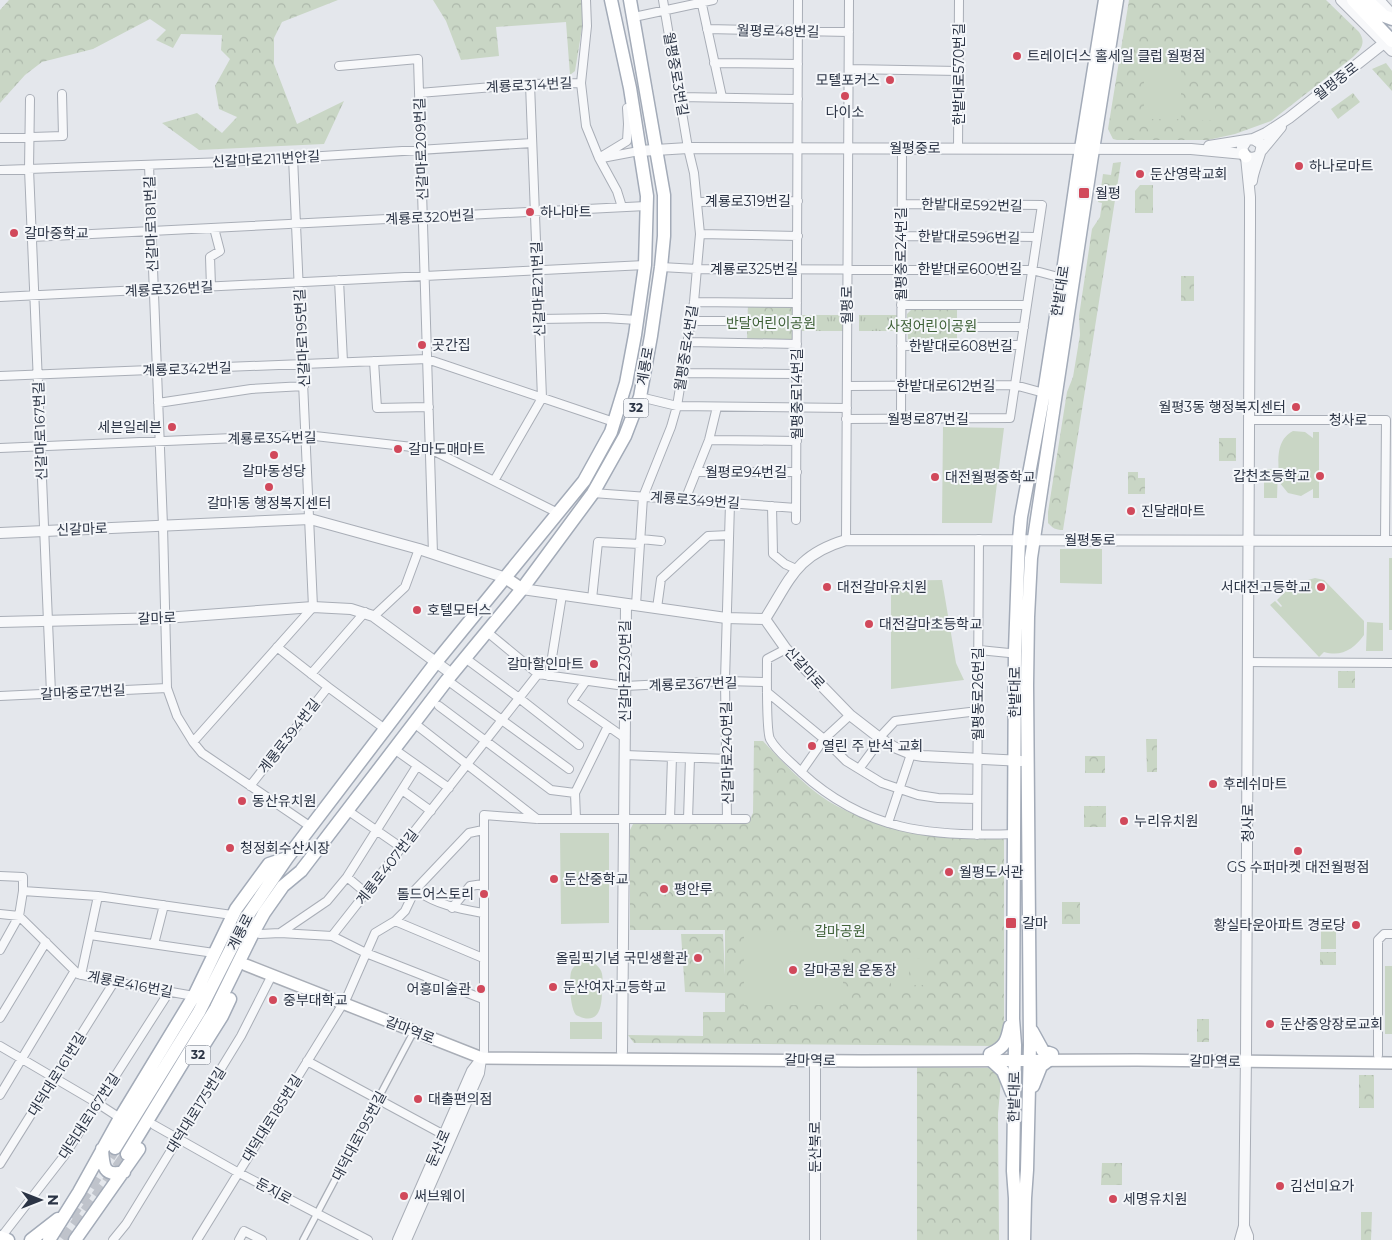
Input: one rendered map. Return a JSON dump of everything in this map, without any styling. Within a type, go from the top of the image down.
[{"type":"main road","name":"계룡로","points":[[611,0],[630,88],[647,196],[645,265],[637,320],[626,383],[611,432],[584,481],[437,661],[286,858],[248,915],[199,1012],[121,1151],[216,1008],[252,933],[283,886],[301,871],[449,677],[522,588],[593,493],[625,436],[640,397],[661,267],[664,236],[664,195],[630,0]]},
{"type":"main road","points":[[1087,149],[1104,0]]},
{"type":"main road","name":"한밭대로","points":[[1024,1240],[1030,1057],[1023,765],[1015,651],[1018,539],[1062,278],[1117,0]]},
{"type":"main road","points":[[1353,0],[1388,42]]},
{"type":"main road","points":[[1367,0],[1384,16],[1392,19]]},
{"type":"main road","name":"한밭대로","points":[[1015,1240],[1013,1172],[1015,1100],[1013,1019],[1014,834],[1023,765],[1031,558],[1087,149]]},
{"type":"main road","name":"신갈마로","points":[[506,578],[522,588]]},
{"type":"main road","name":"32","points":[[42,1240],[79,1192],[120,1118],[194,996],[232,915],[269,864],[286,858]]},
{"type":"main road","name":"32","points":[[79,1237],[124,1172],[222,1016],[260,934],[301,871]]},
{"type":"main road","name":"갈마역로","points":[[247,961],[483,1055],[622,1052],[815,1057]]},
{"type":"main road","name":"갈마역로","points":[[247,961],[272,975],[345,1000],[414,1031],[483,1055],[1246,1058],[1392,1055]]},
{"type":"main road","points":[[1013,1019],[1005,1043],[991,1057],[1003,1070],[1015,1100]]},
{"type":"main road","points":[[1028,1098],[1041,1066],[1050,1057],[1038,1044],[1029,1019]]},
{"type":"main road","name":"갈마역로","points":[[1246,1058],[1392,1063]]},
{"type":"main road","points":[[102,1149],[103,1164],[107,1172],[112,1174],[124,1172]]},
{"type":"main road","points":[[1027,1170],[1032,1199],[1032,1240]]},
{"type":"main road","points":[[1008,1240],[1009,1196],[1013,1172]]},
{"type":"main road","points":[[49,1240],[79,1192]]},
{"type":"main road","points":[[31,1240],[60,1218]]},
{"type":"street","points":[[581,82],[587,26],[586,0]]},
{"type":"street","name":"월평중로3번길","points":[[663,0],[688,148]]},
{"type":"street","points":[[634,17],[701,1],[713,0]]},
{"type":"street","name":"월평중로14번길","points":[[796,520],[798,0]]},
{"type":"street","name":"월평로","points":[[846,540],[849,0]]},
{"type":"street","name":"한밭대로570번길","points":[[958,149],[959,0]]},
{"type":"street","points":[[1341,0],[1388,42],[1392,51]]},
{"type":"street","points":[[1379,0],[1388,10],[1392,19]]},
{"type":"street","points":[[701,1],[722,97]]},
{"type":"street","name":"월평로48번길","points":[[707,29],[849,32]]},
{"type":"street","name":"월평중로","points":[[1288,118],[1388,42]]},
{"type":"street","name":"신갈마로209번길","points":[[339,66],[418,59],[433,554]]},
{"type":"street","points":[[714,63],[798,64]]},
{"type":"street","points":[[848,69],[958,71]]},
{"type":"street","name":"계룡로314번길","points":[[419,93],[581,82],[586,126],[599,158],[617,191],[622,207]]},
{"type":"street","name":"신갈마로211번길","points":[[530,84],[542,398]]},
{"type":"street","points":[[599,158],[627,141],[628,115],[626,103],[630,88]]},
{"type":"street","points":[[0,138],[63,136],[62,94]]},
{"type":"street","points":[[680,97],[798,99]]},
{"type":"street","name":"신갈마로167번길","points":[[30,99],[29,169],[50,693]]},
{"type":"street","points":[[1191,150],[1250,139],[1266,133],[1288,118]]},
{"type":"street","points":[[1191,150],[1252,158],[1260,153],[1288,118]]},
{"type":"street","points":[[1250,139],[1261,144],[1260,153],[1253,172],[1250,197]]},
{"type":"street","points":[[1250,139],[1242,148],[1245,156],[1250,197]]},
{"type":"street","name":"신갈마로211번안길","points":[[0,170],[226,162],[532,143]]},
{"type":"street","name":"월평중로","points":[[640,151],[688,148],[1191,150]]},
{"type":"street","name":"월평중로4번길","points":[[631,604],[641,542],[644,497],[671,427],[677,406],[694,302],[700,234],[694,173],[688,148]]},
{"type":"street","name":"월평중로24번길","points":[[901,419],[902,148]]},
{"type":"street","points":[[599,158],[640,151]]},
{"type":"street","name":"신갈마로195번길","points":[[293,157],[310,519]]},
{"type":"street","name":"신갈마로181번길","points":[[149,165],[163,526]]},
{"type":"street","name":"청사로","points":[[1240,1240],[1244,1226],[1246,1058],[1250,197]]},
{"type":"street","name":"계룡로319번길","points":[[697,202],[798,201]]},
{"type":"street","name":"한밭대로592번길","points":[[902,204],[1042,206],[1037,237]]},
{"type":"street","name":"계룡로320번길","points":[[32,237],[646,206]]},
{"type":"street","points":[[211,287],[210,257],[220,251],[214,228]]},
{"type":"street","points":[[700,234],[798,236]]},
{"type":"street","name":"한밭대로596번길","points":[[902,236],[1037,237]]},
{"type":"street","points":[[1015,385],[1037,237]]},
{"type":"street","name":"계룡로326번길","points":[[0,297],[645,265]]},
{"type":"street","name":"계룡로325번길","points":[[661,267],[697,269],[847,269]]},
{"type":"street","name":"한밭대로600번길","points":[[847,269],[1032,270],[1062,278]]},
{"type":"street","points":[[339,280],[343,362]]},
{"type":"street","points":[[694,302],[797,303]]},
{"type":"street","points":[[901,305],[1027,305]]},
{"type":"street","points":[[539,319],[605,318],[637,320]]},
{"type":"street","points":[[691,321],[746,321]]},
{"type":"street","points":[[959,327],[1024,328]]},
{"type":"street","points":[[688,342],[797,344]]},
{"type":"street","name":"한밭대로608번길","points":[[901,346],[1021,346]]},
{"type":"street","name":"계룡로342번길","points":[[0,376],[427,359],[614,422]]},
{"type":"street","points":[[374,361],[377,408],[429,407]]},
{"type":"street","points":[[683,373],[797,374]]},
{"type":"street","name":"한밭대로612번길","points":[[847,386],[1015,385],[1044,393]]},
{"type":"street","name":"월평로87번길","points":[[846,419],[1010,418],[1015,385]]},
{"type":"street","points":[[158,403],[251,389],[304,386]]},
{"type":"street","points":[[640,397],[677,406],[846,408]]},
{"type":"street","points":[[494,481],[542,398]]},
{"type":"street","points":[[684,500],[709,440],[717,407]]},
{"type":"street","name":"청사로","points":[[1250,420],[1386,420],[1389,541]]},
{"type":"street","name":"계룡로354번길","points":[[0,448],[306,435],[430,449],[558,513]]},
{"type":"street","points":[[709,440],[797,441]]},
{"type":"street","name":"월평로94번길","points":[[696,472],[796,472]]},
{"type":"street","name":"계룡로349번길","points":[[593,493],[796,508]]},
{"type":"street","points":[[726,618],[730,503]]},
{"type":"street","points":[[772,506],[773,554],[785,564],[796,569]]},
{"type":"street","points":[[192,742],[313,607],[310,519]]},
{"type":"street","name":"신갈마로","points":[[0,532],[310,519],[419,549],[506,578]]},
{"type":"street","points":[[163,526],[165,618]]},
{"type":"street","points":[[657,608],[661,579],[708,536],[729,535]]},
{"type":"street","name":"월평동로","points":[[766,619],[796,569],[815,552],[826,546],[846,540],[1389,541]]},
{"type":"street","name":"월평동로26번길","points":[[977,835],[979,540]]},
{"type":"street","points":[[592,599],[598,542],[661,541]]},
{"type":"street","points":[[311,674],[370,614],[405,587],[419,549]]},
{"type":"street","name":"신갈마로","points":[[522,588],[726,618],[766,619],[786,649],[850,715],[880,739],[894,747],[911,754],[978,759],[1023,765]]},
{"type":"street","points":[[549,676],[562,595]]},
{"type":"street","name":"신갈마로230번길","points":[[622,1052],[625,686],[631,604]]},
{"type":"street","name":"갈마로","points":[[0,622],[165,618],[313,607],[351,609],[370,614],[437,661],[449,677]]},
{"type":"street","name":"계룡로394번길","points":[[165,618],[166,688],[177,716],[192,742],[202,753],[311,827]]},
{"type":"street","name":"신갈마로240번길","points":[[483,830],[484,815],[538,819],[727,820],[726,618]]},
{"type":"street","name":"계룡로367번길","points":[[486,631],[538,674],[549,676],[625,686],[767,682]]},
{"type":"street","points":[[277,647],[385,729]]},
{"type":"street","points":[[786,649],[766,659],[769,737],[779,751],[818,788],[850,808],[888,823],[931,833],[1014,834]]},
{"type":"street","points":[[979,650],[1009,653],[1015,651]]},
{"type":"street","points":[[465,658],[579,746]]},
{"type":"street","points":[[1248,662],[1392,663]]},
{"type":"street","name":"계룡로407번길","points":[[332,936],[538,674]]},
{"type":"street","points":[[449,677],[502,720],[569,769]]},
{"type":"street","name":"신갈마로230번길","points":[[586,681],[572,701],[625,738]]},
{"type":"street","name":"계룡로394번길","points":[[250,786],[328,687]]},
{"type":"street","name":"갈마중로7번길","points":[[0,696],[166,688]]},
{"type":"street","points":[[768,692],[846,761],[882,783],[898,789],[938,798],[977,799]]},
{"type":"street","points":[[439,706],[551,790],[575,793]]},
{"type":"street","points":[[859,769],[895,721],[978,711]]},
{"type":"street","points":[[801,772],[824,740],[850,715]]},
{"type":"street","points":[[414,723],[538,819]]},
{"type":"street","points":[[576,819],[575,793],[608,726]]},
{"type":"street","points":[[394,749],[449,788]]},
{"type":"street","points":[[888,823],[911,754]]},
{"type":"street","points":[[625,755],[727,759]]},
{"type":"street","points":[[670,819],[672,757]]},
{"type":"street","points":[[688,819],[690,758]]},
{"type":"street","points":[[280,933],[327,902],[347,877],[417,766]]},
{"type":"street","points":[[402,790],[431,811]]},
{"type":"street","points":[[347,810],[402,848]]},
{"type":"street","points":[[727,820],[746,819]]},
{"type":"street","points":[[483,958],[395,921],[405,911],[415,890],[469,834],[483,830],[483,884],[483,913],[483,958],[483,1055]]},
{"type":"street","points":[[0,876],[23,876],[19,916],[0,950]]},
{"type":"street","points":[[347,877],[366,893]]},
{"type":"street","points":[[452,908],[470,886],[483,884]]},
{"type":"street","points":[[415,890],[431,900],[452,908],[483,913]]},
{"type":"street","points":[[23,891],[98,896],[232,915]]},
{"type":"street","points":[[0,1094],[78,974],[90,935],[98,896]]},
{"type":"street","points":[[154,944],[164,905]]},
{"type":"street","points":[[0,914],[19,916]]},
{"type":"street","name":"계룡로416번길","points":[[19,916],[78,974],[194,996]]},
{"type":"street","name":"대덕대로185번길","points":[[197,1240],[345,1000],[375,933],[395,921]]},
{"type":"street","points":[[260,934],[280,933],[332,936],[366,953],[483,999]]},
{"type":"street","points":[[1378,1055],[1378,940],[1384,934],[1392,934]]},
{"type":"street","name":"계룡로","points":[[90,935],[214,953]]},
{"type":"street","points":[[0,1018],[46,942]]},
{"type":"street","name":"대덕대로175번길","points":[[113,1240],[126,1224],[242,1036],[272,975]]},
{"type":"street","name":"대덕대로161번길","points":[[0,1164],[114,982]]},
{"type":"street","name":"대덕대로167번길","points":[[3,1238],[64,1156],[169,992]]},
{"type":"street","name":"대덕대로195번길","points":[[303,1240],[414,1031]]},
{"type":"street","points":[[0,1046],[120,1118]]},
{"type":"street","name":"둔산로","points":[[398,1240],[472,1070],[483,1055]]},
{"type":"street","name":"둔산로","points":[[406,1240],[479,1073],[483,1055]]},
{"type":"street","name":"둔산북로","points":[[815,1057],[815,1240]]},
{"type":"street","points":[[307,1061],[444,1135]]},
{"type":"street","name":"둔지로","points":[[154,1125],[368,1240]]},
{"type":"street","name":"청사로","points":[[1244,1226],[1248,1240]]},
{"type":"street","points":[[239,1240],[244,1231],[262,1240]]},
{"type":"green space","points":[[9,0],[338,0],[282,22],[274,38],[274,64],[297,124],[344,101],[324,144],[199,150],[162,123],[197,113],[222,133],[237,117],[219,109],[215,86],[230,59],[221,50],[222,35],[181,34],[173,48],[156,40],[166,30],[150,19],[93,49],[42,62],[25,75],[0,103],[0,10]]},
{"type":"green space","points":[[433,0],[582,0],[583,22],[575,71],[570,75],[566,22],[496,27],[499,56],[461,60],[446,21]]},
{"type":"green space","points":[[1129,0],[1326,0],[1359,32],[1363,42],[1359,51],[1353,57],[1271,121],[1235,134],[1208,140],[1117,140],[1113,139],[1108,129]]},
{"type":"green space","points":[[1386,63],[1392,71],[1392,91],[1372,69]]},
{"type":"green space","points":[[1144,69],[1181,69],[1181,119],[1144,119]]},
{"type":"green space","points":[[1353,93],[1360,102],[1338,119],[1331,109]]},
{"type":"green space","points":[[1199,100],[1215,100],[1215,120],[1199,120]]},
{"type":"green space","points":[[1121,162],[1063,530],[1058,530],[1048,523],[1048,512],[1067,392],[1073,377],[1080,335],[1079,316],[1092,229],[1100,217],[1102,203],[1098,202],[1100,194],[1107,195],[1108,190],[1101,188],[1103,174],[1111,175],[1113,163]]},
{"type":"green space","points":[[1140,185],[1153,185],[1153,213],[1135,213],[1135,191]]},
{"type":"green space","points":[[1181,276],[1194,276],[1194,301],[1181,301]]},
{"type":"green space","name":"반달어린이공원","points":[[748,304],[794,305],[794,342],[747,341]]},
{"type":"green space","name":"사정어린이공원","points":[[912,309],[957,309],[957,343],[912,343],[908,341],[907,314]]},
{"type":"green space","points":[[801,315],[843,315],[843,331],[802,331]]},
{"type":"green space","points":[[859,315],[899,315],[899,331],[859,331]]},
{"type":"green space","points":[[943,427],[1004,428],[992,523],[942,523]]},
{"type":"green space","points":[[1293,431],[1305,432],[1313,438],[1313,432],[1319,432],[1319,498],[1313,498],[1313,489],[1301,496],[1288,493],[1279,482],[1278,461],[1280,447],[1287,435]]},
{"type":"green space","points":[[1219,438],[1236,438],[1236,461],[1219,461]]},
{"type":"green space","points":[[1264,469],[1278,469],[1277,498],[1264,498]]},
{"type":"green space","points":[[1128,472],[1138,472],[1138,478],[1145,478],[1145,494],[1128,494]]},
{"type":"green space","points":[[1060,549],[1102,549],[1102,584],[1060,583]]},
{"type":"green space","points":[[1389,558],[1392,558],[1392,630],[1389,630]]},
{"type":"green space","points":[[1315,578],[1324,580],[1364,621],[1364,635],[1352,648],[1342,653],[1324,652],[1319,657],[1270,605],[1275,601],[1281,607],[1277,600],[1293,584],[1299,590],[1308,580]]},
{"type":"green space","points":[[942,580],[956,663],[964,680],[891,689],[891,581]]},
{"type":"green space","points":[[1367,622],[1383,623],[1383,651],[1366,651]]},
{"type":"green space","points":[[1338,671],[1355,671],[1355,688],[1338,688]]},
{"type":"green space","points":[[1146,739],[1157,739],[1157,772],[1147,772]]},
{"type":"green space","name":"갈마공원","points":[[754,741],[763,741],[796,775],[818,794],[858,816],[912,833],[948,837],[1004,839],[1004,1030],[1002,1037],[995,1046],[634,1043],[628,1035],[703,1036],[703,1012],[725,1012],[725,993],[685,992],[681,934],[723,934],[725,975],[725,930],[630,930],[630,830],[633,824],[744,824],[749,821],[753,813]]},
{"type":"green space","points":[[1085,756],[1105,756],[1105,773],[1085,773]]},
{"type":"green space","points":[[1084,806],[1106,806],[1106,827],[1084,827]]},
{"type":"green space","points":[[560,833],[609,833],[609,923],[561,924]]},
{"type":"green space","points":[[1062,902],[1080,902],[1080,924],[1062,924]]},
{"type":"green space","points":[[1321,924],[1336,924],[1336,949],[1321,949]]},
{"type":"green space","name":"갈마공원 운동장","points":[[744,931],[843,932],[843,1005],[744,1005]]},
{"type":"green space","points":[[1320,952],[1336,952],[1336,965],[1320,965]]},
{"type":"green space","points":[[891,954],[909,954],[909,992],[891,992]]},
{"type":"green space","points":[[927,958],[927,985],[913,985],[913,959]]},
{"type":"green space","points":[[583,961],[597,965],[602,976],[600,1008],[595,1017],[590,1018],[576,1015],[571,1001],[571,972],[576,965]]},
{"type":"green space","points":[[1385,966],[1392,966],[1392,1034],[1385,1034]]},
{"type":"green space","points":[[1197,1019],[1209,1019],[1209,1042],[1197,1042]]},
{"type":"green space","points":[[570,1022],[602,1022],[602,1039],[570,1039]]},
{"type":"green space","points":[[917,1067],[996,1069],[1001,1080],[998,1114],[999,1240],[917,1240]]},
{"type":"green space","points":[[1359,1075],[1374,1075],[1374,1108],[1359,1108]]},
{"type":"green space","points":[[1102,1163],[1122,1163],[1122,1185],[1101,1185]]},
{"type":"green space","points":[[1361,1212],[1372,1212],[1371,1240],[1361,1240]]},
{"type":"tunnel","points":[[70,1217],[115,1148]]},
{"type":"tunnel","points":[[64,1240],[127,1154]]},
{"type":"place","name":"트레이더스 홀세일 클럽 월평점","points":[[1017,56]]},
{"type":"place","name":"모텔포커스","points":[[890,80]]},
{"type":"place","name":"다이소","points":[[845,96]]},
{"type":"place","name":"하나로마트","points":[[1299,166]]},
{"type":"place","name":"둔산영락교회","points":[[1140,174]]},
{"type":"place","name":"월평","points":[[1084,193]]},
{"type":"place","name":"하나마트","points":[[530,212]]},
{"type":"place","name":"갈마중학교","points":[[14,233]]},
{"type":"place","name":"곳간집","points":[[422,345]]},
{"type":"place","name":"월평3동 행정복지센터","points":[[1296,407]]},
{"type":"place","name":"세븐일레븐","points":[[172,427]]},
{"type":"place","name":"갈마도매마트","points":[[398,449]]},
{"type":"place","name":"갈마동성당","points":[[274,455]]},
{"type":"place","name":"갑천초등학교","points":[[1320,476]]},
{"type":"place","name":"대전월평중학교","points":[[935,477]]},
{"type":"place","name":"갈마1동 행정복지센터","points":[[269,487]]},
{"type":"place","name":"진달래마트","points":[[1131,511]]},
{"type":"place","name":"대전갈마유치원","points":[[827,587]]},
{"type":"place","name":"서대전고등학교","points":[[1321,587]]},
{"type":"place","name":"호텔모터스","points":[[417,610]]},
{"type":"place","name":"대전갈마초등학교","points":[[869,624]]},
{"type":"place","name":"갈마할인마트","points":[[594,664]]},
{"type":"place","name":"열린 주 반석 교회","points":[[812,746]]},
{"type":"place","name":"후레쉬마트","points":[[1213,784]]},
{"type":"place","name":"동산유치원","points":[[242,801]]},
{"type":"place","name":"누리유치원","points":[[1124,821]]},
{"type":"place","name":"청정회수산시장","points":[[230,848]]},
{"type":"place","name":"GS 수퍼마켓 대전월평점","points":[[1298,851]]},
{"type":"place","name":"월평도서관","points":[[949,872]]},
{"type":"place","name":"둔산중학교","points":[[554,879]]},
{"type":"place","name":"평안루","points":[[664,889]]},
{"type":"place","name":"톨드어스토리","points":[[484,894]]},
{"type":"place","name":"갈마","points":[[1011,923]]},
{"type":"place","name":"황실타운아파트 경로당","points":[[1356,925]]},
{"type":"place","name":"올림픽기념 국민생활관","points":[[698,958]]},
{"type":"place","name":"갈마공원 운동장","points":[[793,970]]},
{"type":"place","name":"둔산여자고등학교","points":[[553,987]]},
{"type":"place","name":"어흥미술관","points":[[481,989]]},
{"type":"place","name":"중부대학교","points":[[273,1000]]},
{"type":"place","name":"둔산중앙장로교회","points":[[1270,1024]]},
{"type":"place","name":"대출편의점","points":[[418,1099]]},
{"type":"place","name":"김선미요가","points":[[1280,1186]]},
{"type":"place","name":"써브웨이","points":[[404,1196]]},
{"type":"place","name":"세명유치원","points":[[1113,1199]]}]
